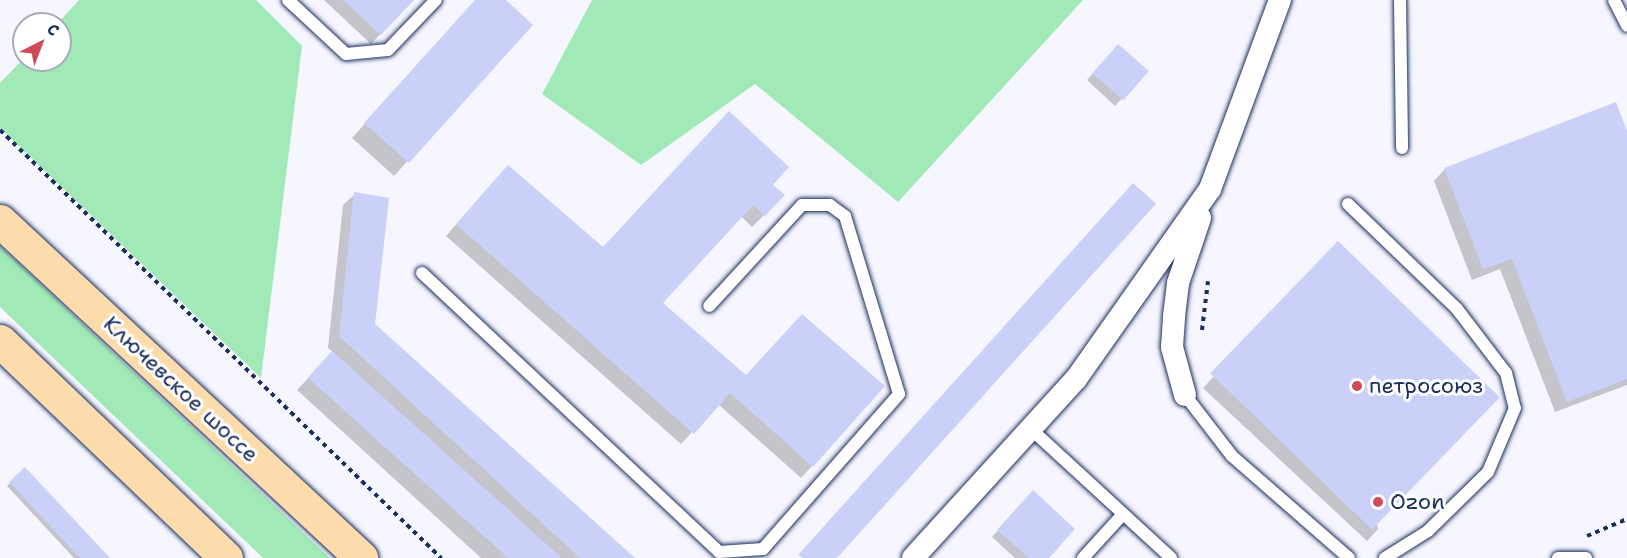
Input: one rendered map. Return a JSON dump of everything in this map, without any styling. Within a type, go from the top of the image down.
[{"type":"main road","name":"Ключевское шоссе","points":[[0,220],[361,558]]},
{"type":"main road","points":[[0,341],[226,558]]},
{"type":"street","points":[[1185,395],[1172,346],[1178,283],[1280,0]]},
{"type":"street","points":[[913,558],[1032,430],[1083,370],[1210,189]]},
{"type":"lane","points":[[288,0],[345,54],[388,50],[436,0]]},
{"type":"lane","points":[[1400,0],[1402,148]]},
{"type":"lane","points":[[1614,0],[1627,26]]},
{"type":"lane","points":[[1348,204],[1457,309],[1506,373],[1515,408],[1488,472],[1428,531],[1385,558]]},
{"type":"lane","points":[[422,273],[719,552],[767,554],[899,394],[845,216],[830,205],[802,206],[709,306]]},
{"type":"lane","points":[[1185,395],[1232,456],[1349,558]]},
{"type":"lane","points":[[1032,430],[1171,558]]},
{"type":"lane","points":[[1083,558],[1123,514]]},
{"type":"lane","points":[[1558,558],[1586,558]]},
{"type":"path","points":[[0,130],[441,558]]},
{"type":"path","points":[[1200,344],[1209,273]]},
{"type":"green space","points":[[79,0],[256,0],[302,46],[261,378],[0,128],[0,83],[12,70],[72,72],[72,12],[68,12]]},
{"type":"green space","points":[[592,0],[1083,0],[898,202],[755,84],[641,165],[542,94]]},
{"type":"green space","points":[[0,246],[330,558],[263,558],[0,307]]},
{"type":"building","points":[[343,0],[414,0],[381,35]]},
{"type":"building","points":[[475,0],[506,0],[533,25],[409,163],[364,123]]},
{"type":"building","points":[[1118,44],[1149,71],[1123,100],[1092,73]]},
{"type":"building","points":[[1616,102],[1627,131],[1627,379],[1567,402],[1512,259],[1483,269],[1444,168]]},
{"type":"building","points":[[729,111],[789,167],[773,185],[785,195],[765,216],[753,205],[663,303],[746,375],[802,314],[885,386],[813,467],[730,393],[694,434],[456,224],[508,165],[603,247]]},
{"type":"building","points":[[1133,183],[1156,204],[837,558],[802,558],[798,555]]},
{"type":"building","points":[[354,192],[389,198],[375,324],[635,558],[580,558],[339,336]]},
{"type":"building","name":"петросоюз","points":[[1338,241],[1500,397],[1372,530],[1210,373]]},
{"type":"building","points":[[332,351],[560,556],[508,558],[308,378]]},
{"type":"building","points":[[25,467],[110,558],[80,558],[9,482]]},
{"type":"building","points":[[1033,490],[1075,529],[1049,558],[1029,558],[997,530]]},
{"type":"place","name":"петросоюз","points":[[1357,386]]},
{"type":"place","name":"Ozon","points":[[1378,502]]}]
